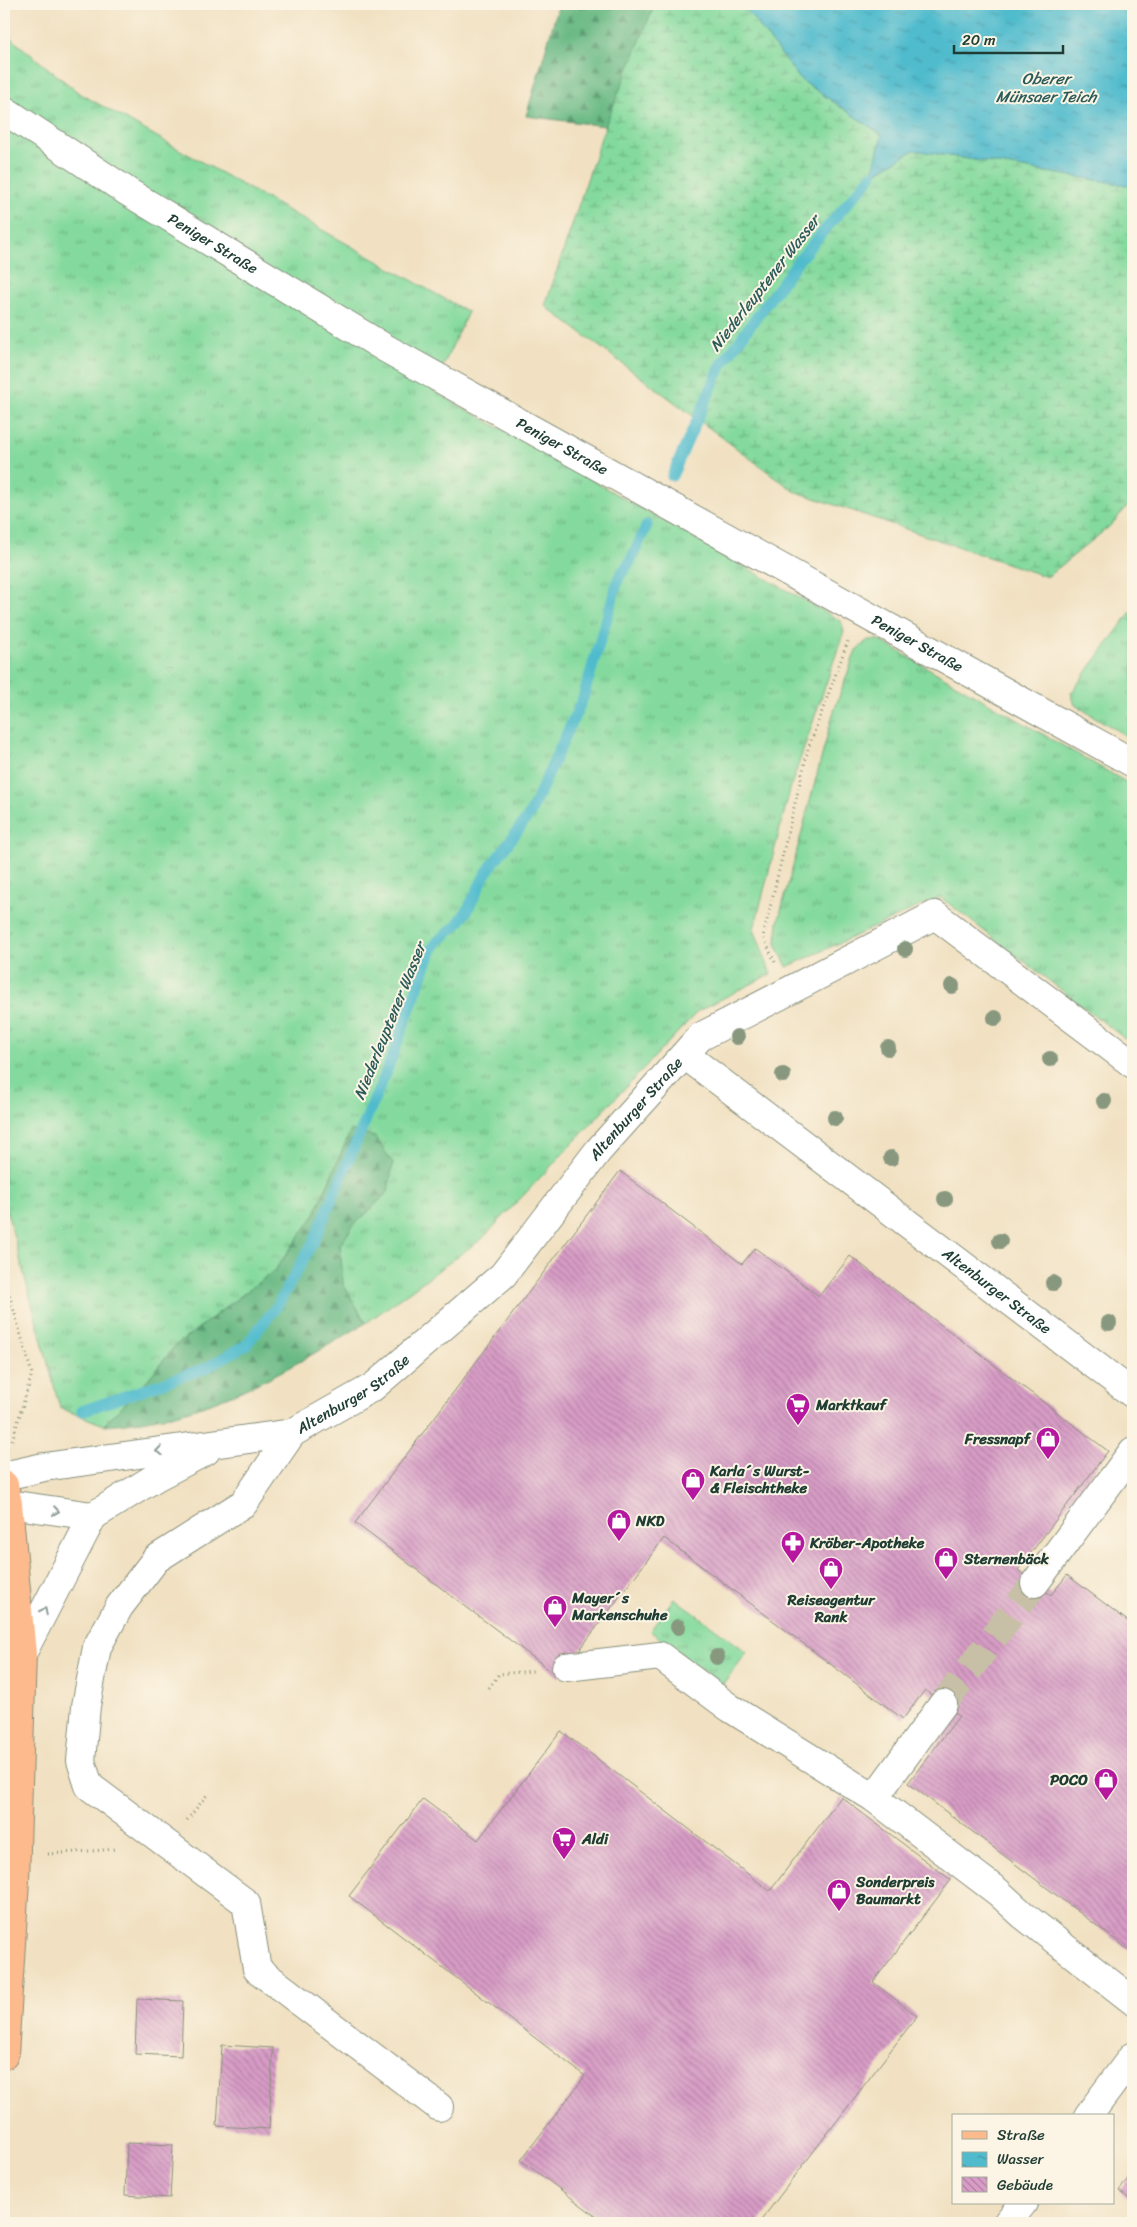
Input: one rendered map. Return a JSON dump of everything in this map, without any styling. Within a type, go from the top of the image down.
[{"type":"main road","points":[[4,2055],[15,1880],[22,1654],[6,1495]]},
{"type":"street","name":"Peniger Straße","points":[[4,110],[128,192],[385,348],[1133,763]]},
{"type":"street","points":[[686,1055],[700,1037],[935,915],[1133,1064]]},
{"type":"street","name":"Altenburger Straße","points":[[4,1476],[44,1467],[292,1433],[373,1387],[503,1275],[598,1152],[686,1055],[1133,1394]]},
{"type":"street","points":[[292,1433],[244,1503],[156,1559],[119,1607],[97,1647],[86,1706],[81,1760],[89,1786],[246,1903],[257,1969],[439,2107]]},
{"type":"street","name":"Altenburger Straße","points":[[93,1516],[156,1477],[224,1441]]},
{"type":"street","points":[[1036,1583],[1133,1451]]},
{"type":"street","points":[[6,1495],[93,1516],[22,1654]]},
{"type":"street","points":[[554,1668],[660,1656],[730,1708],[874,1798],[998,1892],[1022,1914],[1133,2002]]},
{"type":"street","points":[[874,1798],[943,1704]]},
{"type":"street","points":[[1090,2114],[1133,2056]]},
{"type":"street","points":[[1008,2223],[1021,2204]]},
{"type":"path","points":[[789,990],[763,937],[808,749],[859,610]]},
{"type":"path","points":[[4,1276],[32,1374],[12,1444]]},
{"type":"path","points":[[489,1688],[499,1674],[554,1668]]},
{"type":"green space","points":[[559,4],[655,4],[605,126],[526,116]]},
{"type":"green space","points":[[655,4],[742,4],[800,79],[882,135],[873,175],[914,150],[1133,186],[1133,500],[1110,526],[1047,577],[794,491],[545,306],[605,126]]},
{"type":"green space","points":[[4,33],[79,93],[468,312],[432,390],[841,621],[844,631],[791,786],[754,929],[771,974],[698,1011],[483,1238],[366,1323],[343,1284],[340,1245],[353,1226],[388,1192],[351,1131],[314,1216],[275,1270],[175,1346],[145,1383],[104,1425],[60,1408],[4,1200]]},
{"type":"green space","points":[[1133,609],[1133,740],[1075,705],[1071,693]]},
{"type":"green space","points":[[868,640],[879,640],[1133,786],[1133,1045],[940,897],[787,967],[776,944],[778,922],[833,714],[856,650]]},
{"type":"green space","points":[[351,1130],[375,1137],[393,1163],[388,1192],[353,1226],[340,1245],[343,1284],[366,1323],[272,1376],[209,1404],[176,1414],[141,1421],[104,1425],[145,1383],[175,1346],[275,1270],[314,1216]]},
{"type":"green space","points":[[674,1598],[747,1652],[723,1685],[650,1631]]},
{"type":"water","name":"Oberer Münsaer Teich","points":[[742,4],[1133,4],[1133,186],[914,150],[872,175],[882,135],[800,79]]},
{"type":"building","points":[[620,1171],[742,1264],[755,1248],[819,1296],[850,1256],[1108,1451],[1018,1570],[1051,1595],[1067,1575],[1133,1625],[1133,1953],[908,1783],[959,1716],[925,1690],[903,1719],[664,1538],[559,1677],[355,1523]]},
{"type":"building","points":[[561,1731],[770,1891],[841,1797],[951,1880],[873,1982],[917,2016],[759,2223],[605,2223],[521,2160],[585,2076],[349,1896],[423,1799],[478,1840]]},
{"type":"building","points":[[137,1999],[183,2001],[181,2056],[135,2054]]},
{"type":"building","points":[[222,2045],[273,2048],[269,2129],[217,2126]]},
{"type":"building","points":[[127,2143],[173,2145],[170,2198],[125,2195]]},
{"type":"building","points":[[1133,2172],[1133,2202],[1119,2191]]},
{"type":"waterway","name":"Niederleuptener Wasser","points":[[672,476],[722,364],[798,261],[872,175]]},
{"type":"waterway","name":"Niederleuptener Wasser","points":[[82,1411],[206,1368],[246,1345],[277,1306],[315,1239],[387,1070],[432,949],[439,940],[456,926],[467,911],[486,873],[530,814],[583,698],[619,577],[630,562],[647,525]]},
{"type":"tunnel","points":[[943,1704],[1035,1583]]},
{"type":"place","name":"Marktkauf","points":[[798,1426]]},
{"type":"place","name":"Fressnapf","points":[[1048,1460]]},
{"type":"place","name":"Karla´s Wurst- & Fleischtheke","points":[[693,1501]]},
{"type":"place","name":"NKD","points":[[619,1542]]},
{"type":"place","name":"Kröber-Apotheke","points":[[793,1564]]},
{"type":"place","name":"Sternenbäck","points":[[946,1580]]},
{"type":"place","name":"Reiseagentur Rank","points":[[831,1590]]},
{"type":"place","name":"Mayer´s Markenschuhe","points":[[555,1628]]},
{"type":"place","name":"POCO","points":[[1106,1801]]},
{"type":"place","name":"Aldi","points":[[564,1860]]},
{"type":"place","name":"Sonderpreis Baumarkt","points":[[839,1912]]}]
